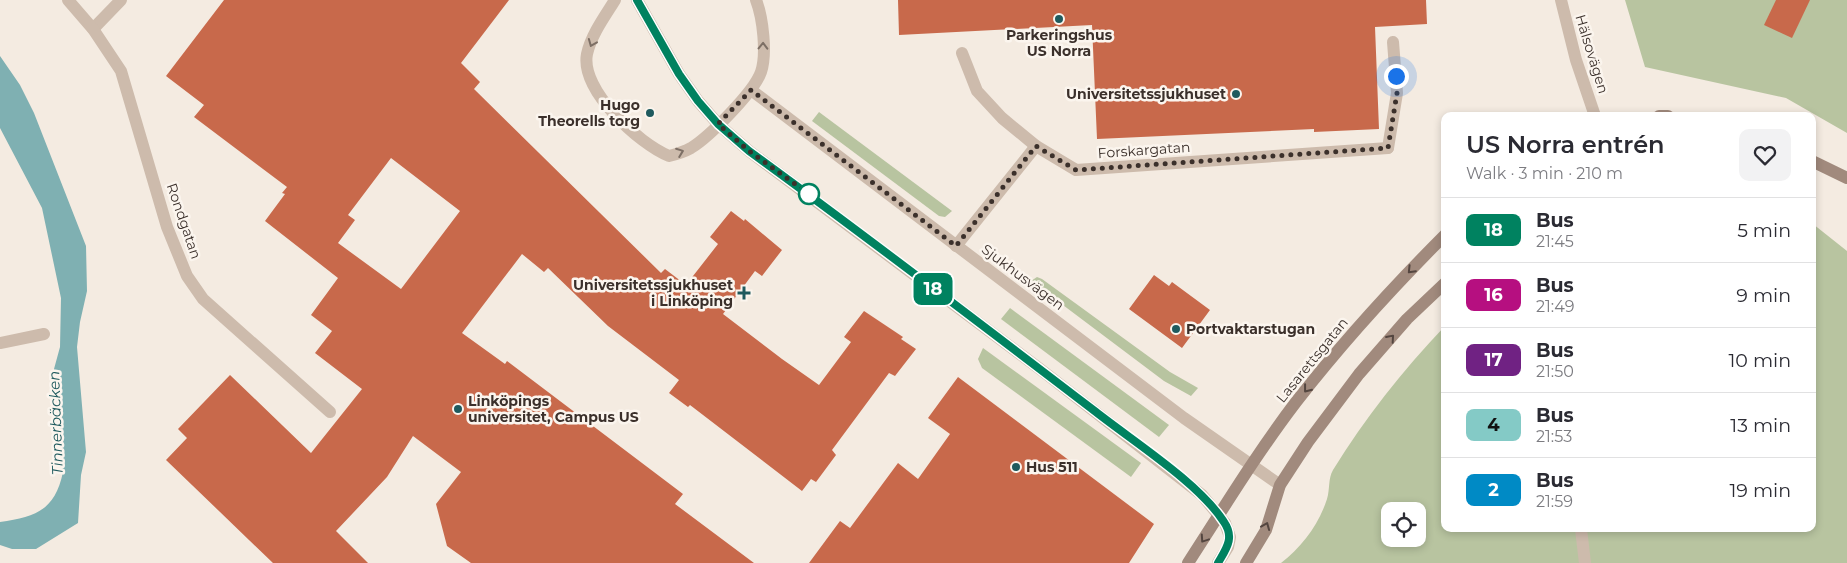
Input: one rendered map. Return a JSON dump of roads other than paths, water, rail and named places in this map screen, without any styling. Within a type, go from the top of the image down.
[{"type":"main road","points":[[1816,163],[1847,178]]},
{"type":"main road","name":"Lasarettsgatan","points":[[1188,563],[1295,404],[1337,350],[1387,294],[1441,239]]},
{"type":"main road","points":[[1246,563],[1266,530],[1280,485],[1308,442],[1359,374],[1407,319],[1441,287]]},
{"type":"street","name":"Rondgatan","points":[[68,0],[93,28],[120,71],[167,227],[187,276],[203,299],[330,412]]},
{"type":"street","points":[[93,28],[121,0]]},
{"type":"street","points":[[615,0],[592,39],[587,55],[588,77],[598,92],[644,143],[669,156],[692,147],[718,124],[751,90],[761,71],[763,45],[762,20],[756,0]]},
{"type":"street","points":[[637,0],[679,74],[718,124],[749,151],[1202,495],[1225,523],[1230,537],[1228,547],[1218,563]]},
{"type":"street","name":"Hälsovägen","points":[[1562,0],[1576,60],[1594,112]]},
{"type":"street","name":"Forskargatan","points":[[962,53],[976,91],[1002,118],[1036,146],[1076,170],[1388,148],[1397,93],[1393,42]]},
{"type":"street","name":"Sjukhusvägen","points":[[751,90],[1184,418],[1280,485]]},
{"type":"street","points":[[956,246],[1036,146]]},
{"type":"street","points":[[0,343],[44,334]]},
{"type":"street","points":[[1581,532],[1585,563]]},
{"type":"water","points":[[0,56],[20,85],[34,113],[86,246],[87,291],[77,347],[86,452],[81,475],[78,523],[36,549],[12,549],[0,545],[0,522],[34,514],[42,509],[55,495],[63,472],[54,369],[60,347],[61,298],[42,208],[0,128]]},
{"type":"place","name":"Parkeringshus US Norra","points":[[1059,19]]},
{"type":"place","name":"Universitetssjukhuset","points":[[1236,94]]},
{"type":"place","name":"Hugo Theorells torg","points":[[650,113]]},
{"type":"place","name":"Universitetssjukhuset i Linköping","points":[[744,293]]},
{"type":"place","name":"Portvaktarstugan","points":[[1176,329]]},
{"type":"place","name":"Linköpings universitet, Campus US","points":[[458,409]]},
{"type":"place","name":"Hus 511","points":[[1016,467]]},
{"type":"water label","name":"Tinnerbäcken","points":[[56,423]]}]
